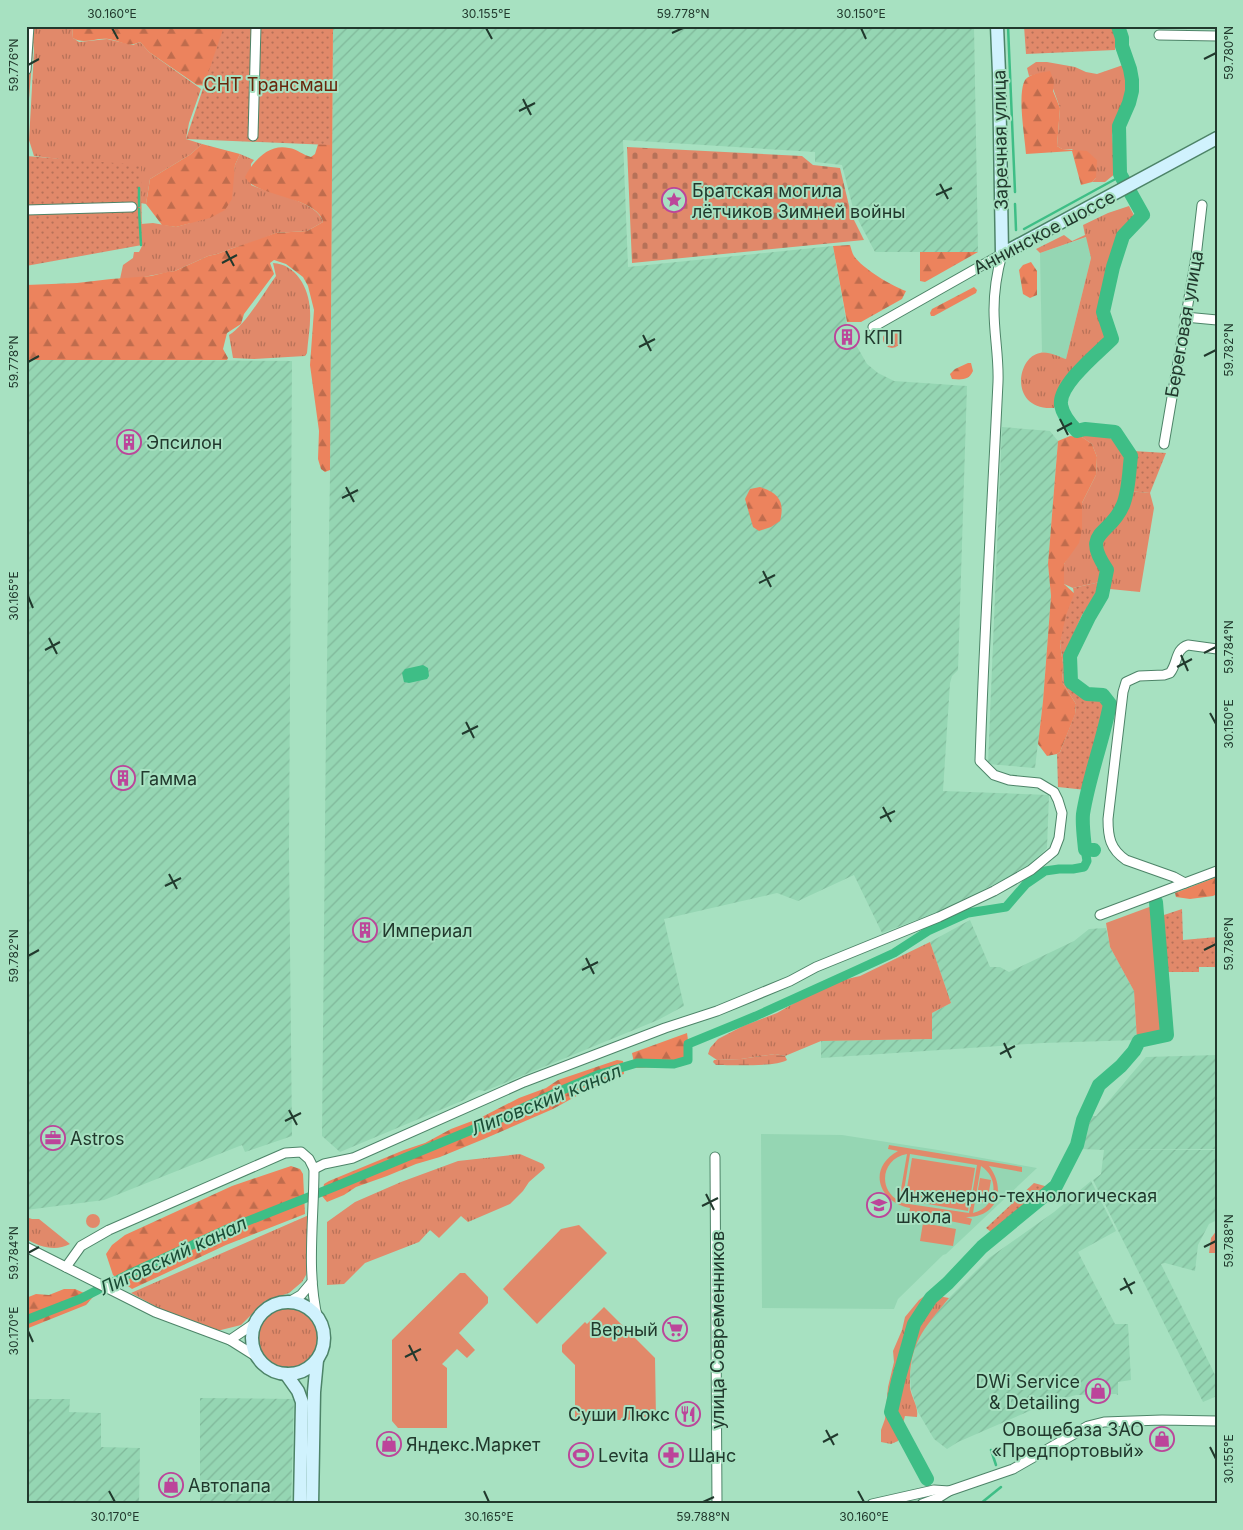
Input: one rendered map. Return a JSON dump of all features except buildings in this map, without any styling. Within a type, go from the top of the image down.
[{"type":"street","points":[[26,70],[29,26]]},
{"type":"street","points":[[253,136],[256,26]]},
{"type":"street","name":"Заречная улица","points":[[997,26],[1002,254]]},
{"type":"street","points":[[1159,34],[1217,36]]},
{"type":"street","name":"Аннинское шоссе","points":[[873,327],[1002,254],[1217,138]]},
{"type":"street","name":"Береговая улица","points":[[1164,444],[1196,257],[1202,205]]},
{"type":"street","points":[[26,210],[132,208]]},
{"type":"street","points":[[314,1169],[324,1164],[353,1158],[524,1082],[665,1028],[717,1011],[790,981],[816,967],[939,917],[994,891],[1031,870],[1054,852],[1059,838],[1062,813],[1054,792],[1039,783],[1009,780],[994,775],[980,761],[998,378],[994,297],[997,270],[1002,254]]},
{"type":"street","points":[[1185,317],[1217,320]]},
{"type":"street","points":[[1185,883],[1174,877],[1126,860],[1110,844],[1108,819],[1123,692],[1126,682],[1133,678],[1170,673],[1174,667],[1179,650],[1184,646],[1217,649]]},
{"type":"street","points":[[1100,915],[1217,871]]},
{"type":"street","points":[[66,1267],[81,1246],[109,1230],[285,1153],[296,1151],[306,1155],[314,1169],[312,1282],[318,1320]]},
{"type":"street","name":"улица Современников","points":[[716,1157],[718,1504]]},
{"type":"street","points":[[26,1247],[175,1321],[230,1340],[257,1357]]},
{"type":"street","points":[[290,1302],[301,1295],[312,1282]]},
{"type":"street","points":[[314,1500],[314,1392],[316,1360],[324,1340],[322,1326],[309,1310],[290,1302],[269,1308],[259,1317],[253,1330],[252,1344],[257,1357],[272,1371],[293,1374],[306,1369],[316,1360]]},
{"type":"street","points":[[230,1340],[255,1323]]},
{"type":"street","points":[[286,1374],[298,1391],[302,1402],[300,1504]]},
{"type":"street","points":[[922,1504],[938,1498],[949,1491],[1013,1469],[1088,1426],[1104,1422],[1162,1420],[1217,1422]]},
{"type":"street","points":[[872,1504],[934,1490],[949,1491]]},
{"type":"shaded area","points":[[333,26],[974,26],[978,252],[875,252],[854,212],[842,165],[815,162],[815,152],[623,140],[628,267],[833,246],[848,331],[867,364],[878,373],[894,381],[967,386],[958,670],[952,676],[950,683],[943,791],[1049,795],[1047,848],[1027,868],[940,911],[882,933],[854,875],[798,901],[777,893],[664,919],[684,1006],[658,1020],[485,1091],[479,1090],[464,1100],[340,1152],[322,1136]]},
{"type":"shaded area","points":[[1087,237],[1091,258],[1066,359],[1042,352],[1040,253]]},
{"type":"shaded area","name":"Astros","points":[[26,360],[292,361],[289,851],[292,1136],[245,1152],[242,1145],[104,1200],[26,1210]]},
{"type":"shaded area","points":[[1002,427],[1050,431],[1058,441],[1048,564],[1051,596],[1043,701],[1035,768],[988,764]]},
{"type":"shaded area","points":[[423,665],[428,668],[429,676],[427,679],[409,683],[404,682],[402,673],[405,669]]},
{"type":"shaded area","points":[[970,920],[990,967],[1000,967],[1009,972],[1074,941],[1089,929],[1106,928],[1110,947],[1134,991],[1137,1040],[1043,1043],[821,1058],[821,1041],[932,1039],[932,1013],[951,1003],[930,942]]},
{"type":"shaded area","points":[[1217,1055],[1217,1149],[1104,1149],[1217,1150],[1217,1220],[1209,1224],[1198,1245],[1195,1271],[1165,1263],[1161,1264],[1217,1379],[1217,1396],[1203,1402],[1093,1180],[1101,1174],[1104,1150],[1082,1149],[1091,1116],[1096,1116],[1146,1057]]},
{"type":"shaded area","name":"Инженерно-технологическая школа","points":[[761,1134],[842,1135],[1037,1168],[898,1299],[894,1309],[762,1308]]},
{"type":"shaded area","points":[[1091,1181],[1116,1231],[1078,1252],[1115,1324],[1128,1324],[1131,1380],[1118,1382],[1118,1395],[1076,1395],[1048,1403],[958,1442],[947,1449],[934,1439],[918,1412],[911,1390],[910,1375],[914,1345],[924,1328],[949,1298],[989,1258],[1054,1212]]},
{"type":"shaded area","points":[[200,1398],[294,1399],[291,1504],[200,1504]]},
{"type":"shaded area","points":[[26,1399],[70,1399],[69,1412],[101,1413],[101,1447],[140,1448],[139,1504],[26,1504]]},
{"type":"green space","points":[[26,26],[35,26],[26,135]]},
{"type":"green space","points":[[33,26],[72,26],[73,38],[79,42],[107,39],[133,45],[140,42],[149,52],[201,89],[189,123],[186,139],[202,144],[191,154],[150,179],[146,204],[135,202],[77,161],[34,156],[29,140],[34,52]]},
{"type":"green space","points":[[72,26],[244,26],[229,88],[197,85],[149,52],[140,42],[125,44],[109,39],[77,40],[73,38]]},
{"type":"green space","name":"СНТ Трансмаш","points":[[224,26],[330,26],[330,145],[186,139]]},
{"type":"green space","points":[[319,26],[333,26],[330,470],[325,472],[321,469],[318,459],[319,431],[310,365],[314,310],[308,286],[303,277],[286,264],[274,260],[270,263],[274,274],[244,314],[241,324],[227,333],[223,349],[228,358],[227,360],[26,360],[26,285],[77,283],[151,276],[175,271],[208,256],[275,233],[307,231],[323,222],[319,213],[310,207],[260,189],[251,184],[245,177],[257,159],[275,148],[292,149],[311,157],[315,154],[319,141]]},
{"type":"green space","points":[[1024,26],[1114,26],[1116,34],[1115,50],[1026,54]]},
{"type":"green space","points":[[1036,62],[1075,67],[1097,74],[1123,65],[1127,90],[1112,135],[1116,173],[1105,182],[1092,182],[1096,178],[1072,149],[1062,149],[1057,146],[1060,108],[1047,72],[1029,76],[1027,68]]},
{"type":"green space","points":[[1050,71],[1054,81],[1053,91],[1060,108],[1057,146],[1062,149],[1087,151],[1097,160],[1096,178],[1092,182],[1081,185],[1072,151],[1026,154],[1022,116],[1022,95],[1025,80],[1030,76]]},
{"type":"green space","points":[[202,144],[240,154],[235,165],[232,199],[225,210],[210,218],[176,227],[162,225],[146,204],[150,179],[191,154]]},
{"type":"green space","points":[[627,147],[802,156],[813,165],[840,168],[851,214],[864,240],[632,263]]},
{"type":"green space","points":[[240,154],[254,160],[251,164],[251,185],[303,203],[312,208],[323,222],[307,231],[275,233],[260,240],[208,256],[175,271],[138,278],[120,279],[123,265],[133,258],[134,252],[139,252],[142,246],[141,224],[153,223],[176,227],[190,223],[233,178],[235,165]]},
{"type":"green space","points":[[26,156],[141,165],[142,245],[26,266]]},
{"type":"green space","points":[[1129,206],[1136,219],[1118,237],[1101,301],[1101,315],[1109,339],[1064,384],[1058,403],[1054,408],[1039,407],[1029,401],[1023,393],[1022,373],[1032,357],[1040,353],[1050,353],[1066,359],[1091,258],[1086,237],[1040,253],[1036,249],[1064,235],[1072,241],[1085,235],[1083,225],[1108,213]]},
{"type":"green space","points":[[850,245],[854,256],[864,266],[886,281],[906,291],[902,299],[861,322],[847,322],[833,246]]},
{"type":"green space","points":[[920,252],[978,252],[925,282],[920,281]]},
{"type":"green space","points":[[1031,262],[1037,271],[1037,295],[1030,298],[1023,294],[1019,270],[1023,265]]},
{"type":"green space","points":[[273,263],[281,264],[295,273],[304,286],[309,302],[310,315],[307,353],[305,356],[254,359],[233,358],[229,335],[248,317],[276,276]]},
{"type":"green space","points":[[974,287],[977,290],[976,293],[931,316],[932,309]]},
{"type":"green space","points":[[888,330],[896,330],[901,335],[899,346],[888,348],[883,343],[883,335]]},
{"type":"green space","points":[[971,363],[973,371],[967,378],[952,379],[950,374],[955,369]]},
{"type":"green space","points":[[1096,432],[1114,440],[1127,453],[1124,483],[1117,512],[1099,529],[1091,541],[1091,549],[1103,574],[1100,582],[1073,588],[1064,584],[1064,564],[1068,557],[1081,513],[1082,503],[1096,475],[1097,457],[1092,444],[1082,437],[1084,433]]},
{"type":"green space","points":[[1070,436],[1082,437],[1092,444],[1097,457],[1096,475],[1082,503],[1082,529],[1079,543],[1064,564],[1064,584],[1075,594],[1060,643],[1063,665],[1062,682],[1076,704],[1075,715],[1060,752],[1047,756],[1038,744],[1051,596],[1048,564],[1058,441]]},
{"type":"green space","points":[[1133,451],[1166,453],[1150,493],[1128,491]]},
{"type":"green space","points":[[760,487],[776,495],[782,509],[780,521],[771,527],[759,531],[753,527],[745,499],[750,489]]},
{"type":"green space","points":[[1128,491],[1150,493],[1154,508],[1140,592],[1110,589],[1107,595],[1104,592],[1110,572],[1099,554],[1100,540],[1122,513]]},
{"type":"green space","points":[[1100,582],[1095,595],[1082,615],[1066,651],[1066,681],[1074,692],[1102,702],[1105,708],[1106,720],[1097,745],[1086,790],[1058,787],[1057,754],[1060,752],[1075,714],[1076,704],[1062,682],[1063,665],[1060,643],[1066,615],[1074,594],[1073,588]]},
{"type":"green space","points":[[1217,877],[1217,894],[1213,896],[1190,899],[1176,897],[1175,893]]},
{"type":"green space","points":[[1152,906],[1163,1033],[1137,1040],[1134,991],[1110,947],[1106,923]]},
{"type":"green space","points":[[1182,909],[1183,940],[1217,937],[1216,967],[1199,967],[1199,972],[1162,972],[1158,917]]},
{"type":"green space","points":[[930,942],[951,1003],[932,1013],[932,1039],[821,1041],[785,1056],[775,1054],[741,1059],[717,1060],[708,1054],[710,1048],[718,1039],[743,1026],[777,1013],[812,993],[847,979],[860,976]]},
{"type":"green space","points":[[687,1033],[690,1055],[683,1066],[635,1068],[632,1053]]},
{"type":"green space","points":[[775,1054],[785,1056],[787,1060],[774,1064],[753,1065],[716,1065],[713,1062],[714,1060],[741,1059]]},
{"type":"green space","points":[[617,1060],[623,1061],[624,1074],[600,1083],[553,1109],[440,1157],[356,1187],[344,1195],[327,1202],[322,1196],[324,1184],[329,1181],[425,1143],[519,1098],[546,1088],[558,1080]]},
{"type":"green space","points":[[889,1145],[1022,1167],[1022,1172],[989,1166],[997,1184],[998,1193],[996,1200],[985,1213],[966,1217],[972,1219],[970,1225],[909,1213],[910,1208],[899,1205],[890,1199],[880,1184],[880,1175],[882,1166],[888,1158],[898,1151],[888,1149]],"holes":[[[907,1154],[899,1201],[887,1189],[885,1174],[892,1161]],[[910,1154],[977,1165],[969,1213],[902,1203]],[[981,1166],[991,1178],[993,1192],[987,1205],[973,1213]]]},
{"type":"green space","points":[[520,1154],[543,1164],[545,1168],[529,1182],[510,1204],[468,1222],[461,1216],[439,1238],[430,1230],[419,1242],[365,1263],[344,1284],[327,1285],[327,1222],[355,1202],[401,1182],[458,1161]]},
{"type":"green space","points":[[912,1158],[975,1168],[968,1211],[905,1200]]},
{"type":"green space","points":[[291,1166],[300,1169],[303,1174],[305,1214],[226,1245],[132,1289],[113,1275],[106,1254],[112,1245],[125,1235],[232,1186]]},
{"type":"green space","points":[[980,1178],[991,1180],[987,1203],[976,1201]]},
{"type":"green space","points":[[1034,1183],[1052,1188],[995,1235],[986,1228]]},
{"type":"green space","points":[[93,1214],[98,1216],[100,1221],[98,1226],[93,1228],[88,1226],[86,1221],[88,1216]]},
{"type":"green space","points":[[309,1215],[308,1263],[306,1275],[302,1282],[289,1293],[265,1301],[241,1325],[217,1331],[166,1312],[131,1293]]},
{"type":"green space","points":[[26,1217],[39,1219],[70,1244],[59,1248],[48,1248],[26,1239]]},
{"type":"green space","points":[[923,1223],[956,1229],[953,1246],[920,1241]]},
{"type":"green space","points":[[579,1225],[607,1253],[537,1324],[503,1289],[561,1229]]},
{"type":"green space","points":[[1217,1230],[1217,1273],[1215,1274],[1216,1253],[1209,1253],[1211,1238]]},
{"type":"green space","points":[[460,1273],[465,1273],[488,1297],[488,1303],[459,1333],[475,1350],[467,1358],[457,1349],[442,1364],[447,1368],[447,1428],[398,1428],[392,1421],[392,1340]]},
{"type":"green space","points":[[64,1289],[75,1289],[93,1297],[86,1305],[26,1329],[26,1298],[36,1294],[49,1295]]},
{"type":"green space","points":[[927,1294],[949,1298],[919,1338],[912,1359],[910,1387],[917,1410],[917,1417],[905,1416],[898,1441],[891,1444],[881,1442],[881,1430],[885,1419],[888,1387],[894,1362],[893,1351],[905,1317],[919,1300]]},
{"type":"green space","points":[[604,1307],[655,1358],[656,1419],[575,1421],[575,1365],[562,1352],[562,1345],[585,1322],[587,1324]]},
{"type":"green space","points":[[282,1308],[294,1308],[305,1313],[313,1321],[318,1332],[316,1350],[305,1363],[294,1368],[282,1368],[271,1363],[263,1355],[258,1344],[258,1332],[263,1321],[271,1313]]},
{"type":"waterway","points":[[1008,26],[1015,192]]},
{"type":"waterway","points":[[1094,850],[1085,849],[1083,814],[1110,704],[1103,695],[1087,694],[1071,682],[1070,656],[1102,595],[1107,570],[1099,557],[1096,547],[1097,540],[1123,505],[1128,487],[1131,456],[1115,432],[1085,429],[1077,431],[1069,423],[1061,405],[1062,397],[1072,379],[1112,339],[1103,312],[1113,267],[1123,236],[1143,215],[1120,174],[1119,126],[1129,103],[1132,80],[1118,26]]},
{"type":"waterway","points":[[1024,229],[1121,176]]},
{"type":"waterway","points":[[139,188],[139,206]]},
{"type":"waterway","points":[[1015,204],[1016,230]]},
{"type":"waterway","points":[[139,209],[141,245]]},
{"type":"waterway","name":"Лиговский канал","points":[[26,1320],[80,1299],[131,1273],[225,1230],[503,1117],[600,1074],[637,1063],[674,1064],[688,1060],[688,1044],[756,1016],[894,953],[928,931],[968,913],[1006,907],[1026,884],[1045,871],[1084,867],[1087,861],[1085,849]]},
{"type":"waterway","points":[[927,1479],[891,1412],[914,1324],[931,1298],[982,1247],[1056,1186],[1077,1145],[1083,1120],[1099,1085],[1121,1066],[1134,1051],[1139,1041],[1167,1035],[1156,902]]},
{"type":"waterway","points":[[991,1450],[996,1465]]},
{"type":"waterway","points":[[980,1504],[1001,1487]]},
{"type":"place","name":"Братская могила лётчиков Зимней войны","points":[[674,200]]},
{"type":"place","name":"КПП","points":[[847,337]]},
{"type":"place","name":"Эпсилон","points":[[129,442]]},
{"type":"place","name":"Гамма","points":[[123,778]]},
{"type":"place","name":"Империал","points":[[365,930]]},
{"type":"place","name":"Astros","points":[[53,1138]]},
{"type":"place","name":"Инженерно-технологическая школа","points":[[879,1205]]},
{"type":"place","name":"Верный","points":[[675,1329]]},
{"type":"place","name":"DWi Service & Detailing","points":[[1098,1391]]},
{"type":"place","name":"Суши Люкс","points":[[688,1414]]},
{"type":"place","name":"Овощебаза ЗАО «Предпортовый»","points":[[1162,1439]]},
{"type":"place","name":"Яндекс.Маркет","points":[[389,1444]]},
{"type":"place","name":"Levita","points":[[581,1455]]},
{"type":"place","name":"Шанс","points":[[671,1455]]},
{"type":"place","name":"Автопапа","points":[[171,1485]]}]
